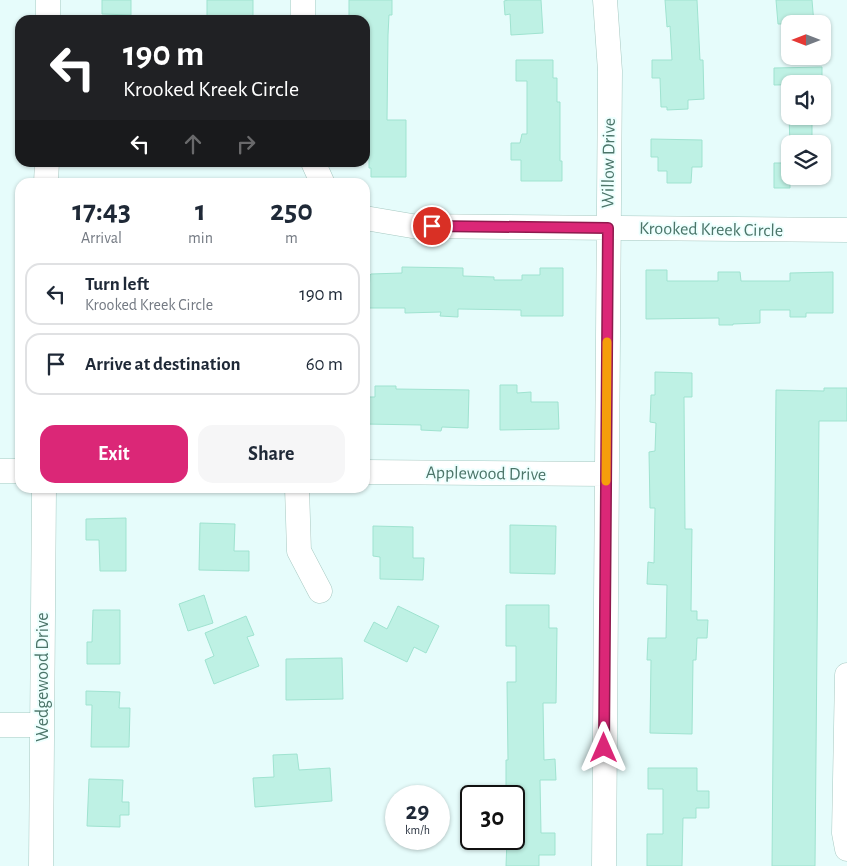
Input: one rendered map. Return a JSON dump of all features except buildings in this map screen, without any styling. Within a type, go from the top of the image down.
[{"type":"street","points":[[48,0],[48,15]]},
{"type":"street","points":[[302,15],[303,0]]},
{"type":"street","name":"Willow Drive","points":[[604,866],[610,71],[605,0]]},
{"type":"street","name":"Krooked Kreek Circle","points":[[370,219],[412,226],[847,230]]},
{"type":"street","points":[[0,471],[15,471]]},
{"type":"street","name":"Applewood Drive","points":[[370,472],[606,474]]},
{"type":"street","name":"Wedgewood Drive","points":[[41,866],[44,493]]},
{"type":"street","points":[[297,493],[299,551],[320,591]]},
{"type":"street","points":[[847,675],[844,833],[847,849]]},
{"type":"street","points":[[0,725],[42,725]]},
{"type":"slow traffic","points":[[606,481],[607,342]]},
{"type":"route","points":[[432,226],[608,228],[604,748]]}]
